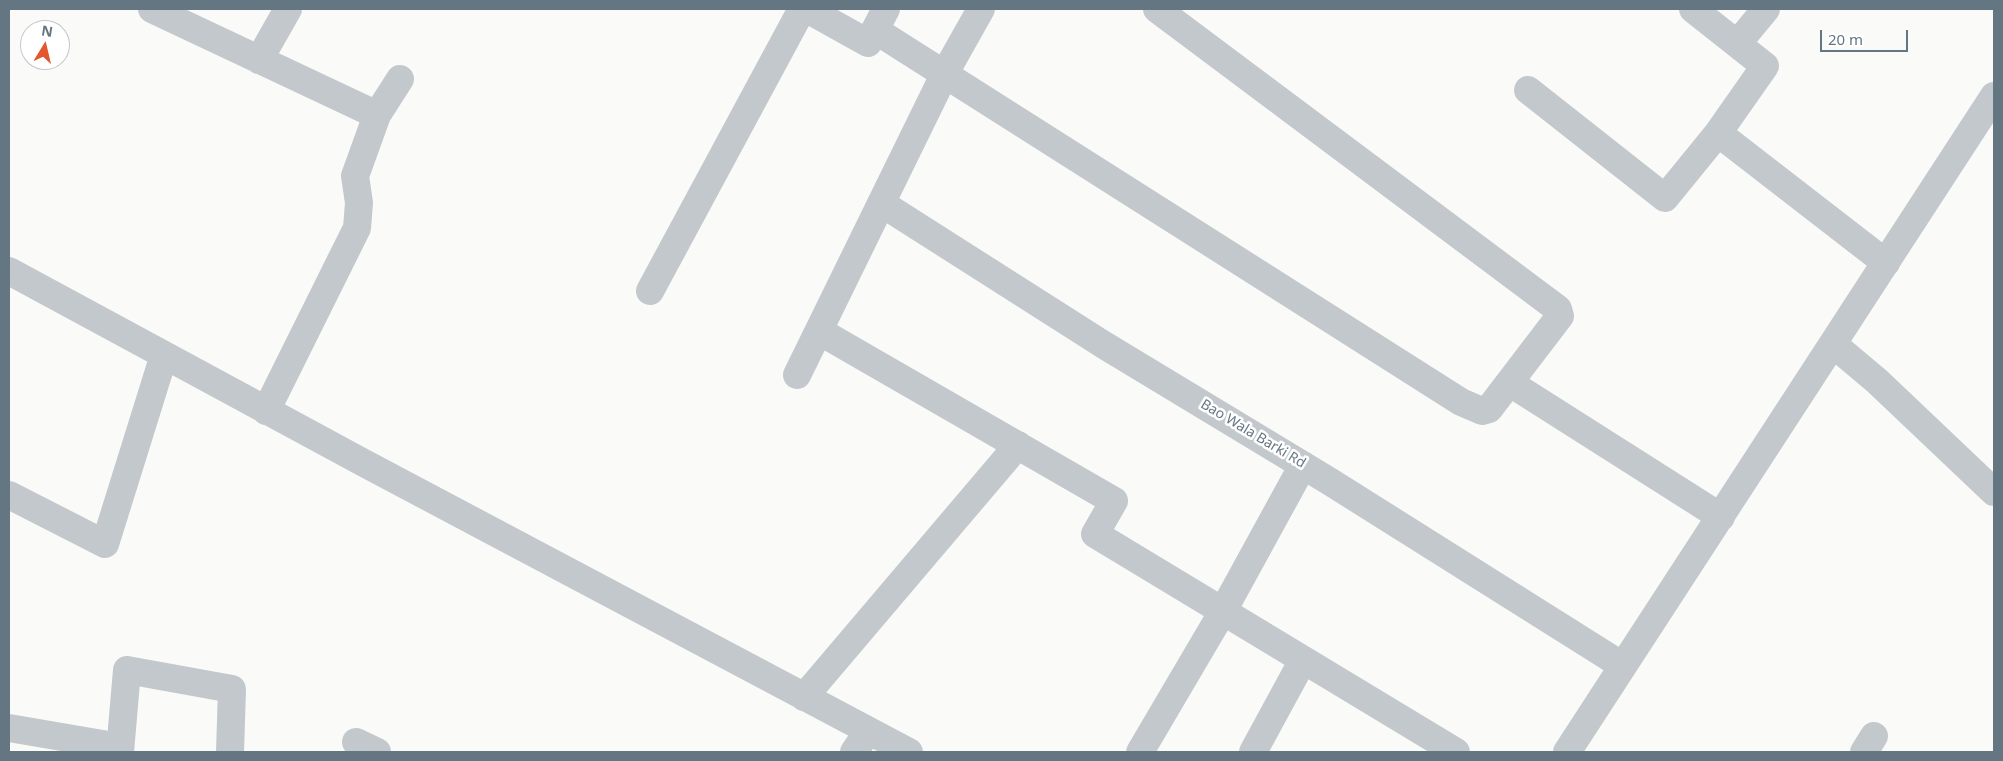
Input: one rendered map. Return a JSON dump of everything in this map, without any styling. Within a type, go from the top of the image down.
[{"type":"street","points":[[152,9],[377,115]]},
{"type":"street","points":[[259,60],[288,9]]},
{"type":"street","points":[[650,291],[802,9]]},
{"type":"street","points":[[807,9],[868,43],[881,19],[945,73],[1461,402],[1482,411],[1489,409],[1560,316],[1558,309],[1166,11]]},
{"type":"street","points":[[797,375],[945,73],[981,9]]},
{"type":"street","points":[[1528,90],[1665,198],[1718,132],[1765,66],[1693,9]]},
{"type":"street","points":[[1738,44],[1766,9]]},
{"type":"street","points":[[266,410],[357,228],[359,202],[355,176],[377,115],[400,79]]},
{"type":"street","points":[[1567,752],[1994,96]]},
{"type":"street","points":[[1718,132],[1886,263]]},
{"type":"street","name":"Bao Wala Barki Rd","points":[[881,203],[1104,345],[1303,465],[1623,666]]},
{"type":"street","points":[[9,271],[804,697],[861,741],[909,752]]},
{"type":"street","points":[[819,331],[1114,501],[1096,534],[1456,752]]},
{"type":"street","points":[[1833,344],[1897,400],[1994,492]]},
{"type":"street","points":[[9,495],[105,544],[164,355]]},
{"type":"street","points":[[1510,383],[1721,516]]},
{"type":"street","points":[[804,697],[1018,445]]},
{"type":"street","points":[[1140,752],[1223,611],[1303,465]]},
{"type":"street","points":[[1252,752],[1303,660]]},
{"type":"street","points":[[9,728],[120,750],[127,670],[232,689],[230,752]]}]
